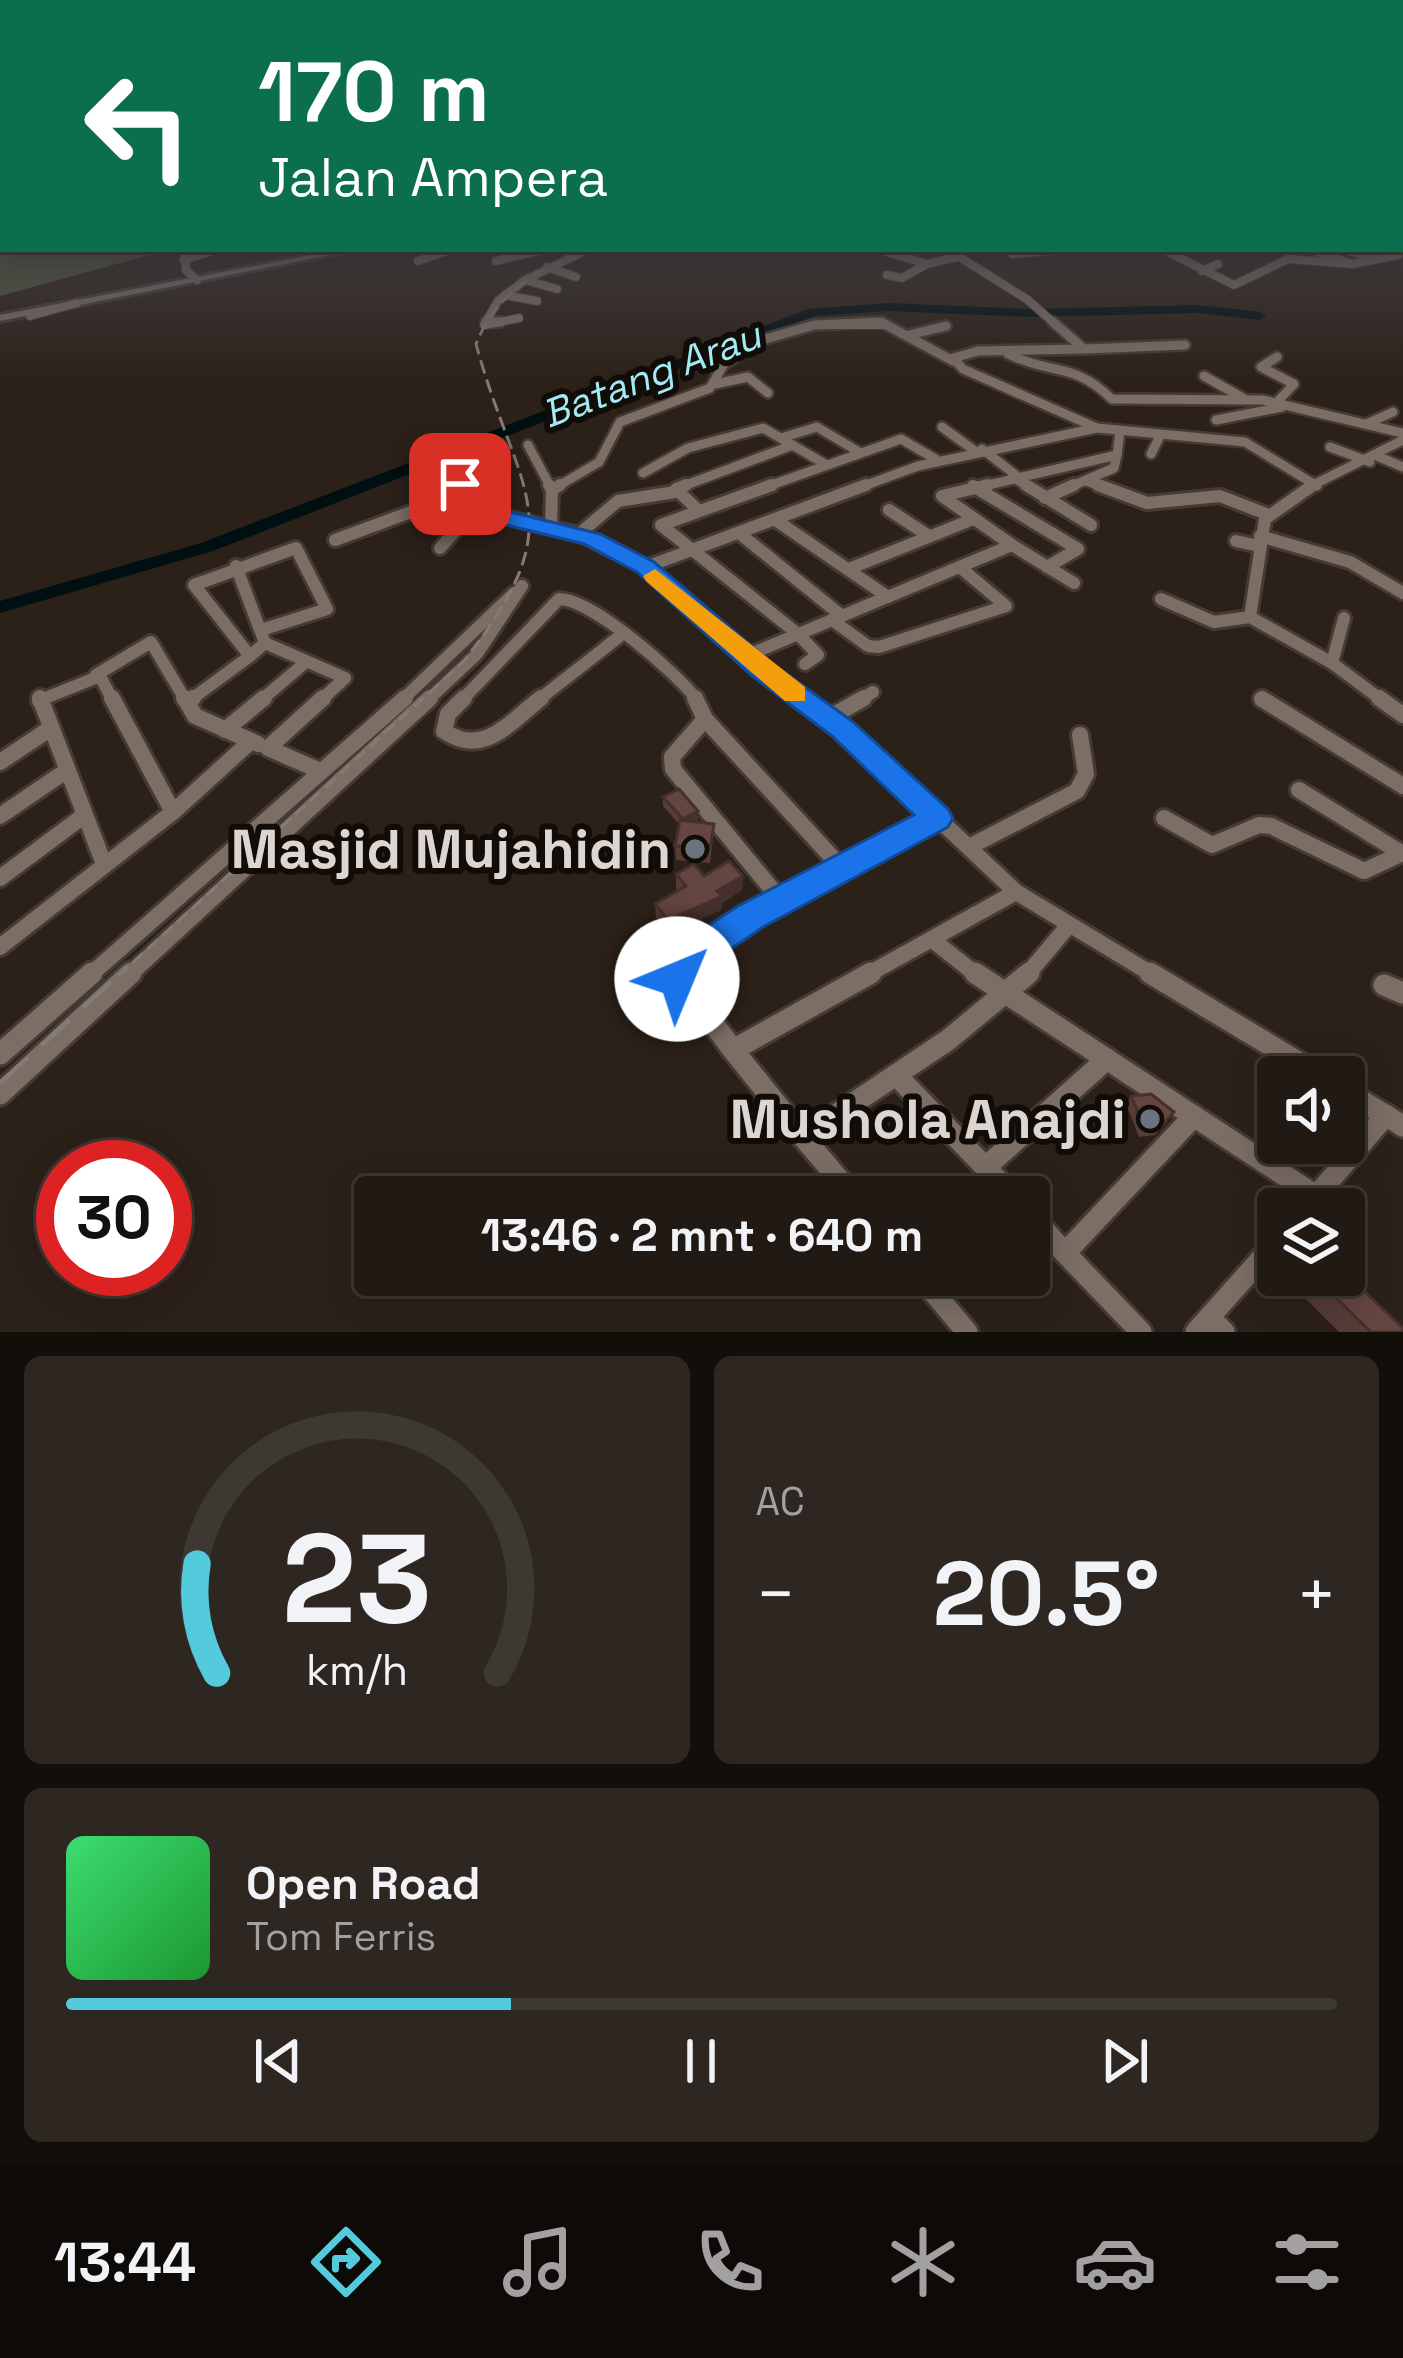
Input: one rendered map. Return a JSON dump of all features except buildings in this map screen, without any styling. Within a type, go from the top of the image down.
[{"type":"street","points":[[0,318],[304,259]]},
{"type":"street","points":[[418,261],[423,259]]},
{"type":"street","points":[[496,261],[504,259]]},
{"type":"street","points":[[520,318],[484,325],[505,295],[566,259]]},
{"type":"street","points":[[911,259],[927,264]]},
{"type":"street","points":[[886,274],[903,278],[948,259]]},
{"type":"street","points":[[961,259],[1028,300],[1084,349]]},
{"type":"street","points":[[1181,259],[1234,285],[1280,261],[1298,259]]},
{"type":"street","points":[[1301,259],[1338,269],[1364,259]]},
{"type":"street","points":[[1338,259],[1352,264]]},
{"type":"street","points":[[184,260],[197,280]]},
{"type":"street","points":[[1202,271],[1218,264]]},
{"type":"street","points":[[548,267],[576,277]]},
{"type":"street","points":[[525,280],[556,289]]},
{"type":"street","points":[[505,295],[537,302]]},
{"type":"street","points":[[30,316],[77,303]]},
{"type":"street","points":[[715,384],[724,364],[762,340],[814,325],[881,322],[1096,428]]},
{"type":"street","points":[[909,335],[946,326]]},
{"type":"street","points":[[953,361],[973,352],[1186,345]]},
{"type":"street","points":[[1008,353],[1031,365],[1086,374],[1112,399],[1243,398],[1403,436]]},
{"type":"street","points":[[1216,420],[1281,404],[1294,384],[1261,367],[1277,357]]},
{"type":"street","points":[[1204,376],[1243,398]]},
{"type":"street","points":[[552,490],[599,462],[623,420],[715,384],[748,377],[768,393]]},
{"type":"street","points":[[1198,401],[1250,446],[1317,486]]},
{"type":"street","points":[[1366,424],[1393,412]]},
{"type":"street","points":[[781,438],[817,427],[859,452]]},
{"type":"street","points":[[942,428],[1090,525]]},
{"type":"street","points":[[646,567],[938,460],[978,450],[1096,428],[1280,447]]},
{"type":"street","points":[[643,473],[692,447],[766,429],[825,464]]},
{"type":"street","points":[[1046,498],[1114,468],[1120,430]]},
{"type":"street","points":[[1150,454],[1160,436]]},
{"type":"street","points":[[1250,617],[1268,515],[1290,497],[1374,459],[1403,436]]},
{"type":"street","points":[[806,664],[818,655],[798,634],[661,526],[904,439],[938,460]]},
{"type":"street","points":[[528,445],[552,490],[551,527]]},
{"type":"street","points":[[579,534],[618,501],[675,492],[793,445]]},
{"type":"street","points":[[1330,447],[1403,467]]},
{"type":"street","points":[[1074,584],[941,498],[974,486],[1118,455]]},
{"type":"street","points":[[334,540],[457,495],[473,470]]},
{"type":"street","points":[[1086,481],[1140,502],[1173,504],[1186,496],[1220,496],[1268,515]]},
{"type":"street","points":[[974,486],[1078,549],[1047,567]]},
{"type":"street","points":[[675,492],[698,510]]},
{"type":"street","points":[[457,495],[485,514],[579,534],[646,567],[746,656],[835,723],[1016,892],[1288,1056]]},
{"type":"street","points":[[889,510],[929,536]]},
{"type":"street","points":[[440,548],[458,528],[485,514]]},
{"type":"street","points":[[777,520],[888,597]]},
{"type":"street","points":[[850,568],[971,520]]},
{"type":"street","points":[[740,533],[868,646],[880,647],[1007,605],[961,568]]},
{"type":"street","points":[[1236,542],[1260,541],[1350,562],[1403,593]]},
{"type":"street","points":[[746,656],[1012,545]]},
{"type":"street","points":[[188,702],[250,656],[263,637],[327,609],[296,548],[194,585],[250,656]]},
{"type":"street","points":[[0,947],[344,682],[339,673],[305,662],[263,637],[236,566]]},
{"type":"street","points":[[0,1054],[9,1032],[466,644],[522,586],[477,654],[0,1094]]},
{"type":"street","points":[[620,636],[483,743],[463,744],[444,731],[448,714],[559,599],[572,599],[688,685],[705,708],[705,719],[672,757],[674,769],[780,899]]},
{"type":"street","points":[[1161,599],[1211,622],[1250,617],[1332,662],[1403,715]]},
{"type":"street","points":[[224,621],[254,611]]},
{"type":"street","points":[[1332,662],[1344,618]]},
{"type":"street","points":[[104,864],[38,697],[96,675],[151,642],[196,716],[318,770]]},
{"type":"street","points":[[224,730],[305,662]]},
{"type":"street","points":[[96,675],[105,682],[173,812]]},
{"type":"street","points":[[835,723],[873,692]]},
{"type":"street","points":[[1262,699],[1403,786]]},
{"type":"street","points":[[705,719],[841,867]]},
{"type":"street","points":[[0,762],[48,730]]},
{"type":"street","points":[[969,848],[1077,791],[1086,773],[1080,735]]},
{"type":"street","points":[[0,816],[66,771]]},
{"type":"street","points":[[1164,818],[1213,844],[1259,825],[1271,826],[1364,872],[1400,852],[1299,790]]},
{"type":"street","points":[[0,878],[82,818]]},
{"type":"street","points":[[836,1176],[677,979],[676,968],[780,899],[937,818]]},
{"type":"street","points":[[733,1050],[1016,892]]},
{"type":"street","points":[[802,1137],[897,1076],[1042,963],[1069,925]]},
{"type":"street","points":[[934,941],[1001,994],[1194,1116],[1292,1188]]},
{"type":"street","points":[[986,1167],[1107,1059]]},
{"type":"street","points":[[897,1076],[994,1176]]},
{"type":"street","points":[[1325,1188],[1394,1120],[1365,1103]]},
{"type":"street","points":[[1065,1253],[1194,1116]]},
{"type":"street","points":[[1050,1237],[1141,1332]]},
{"type":"street","points":[[1210,1327],[1257,1267]]},
{"type":"street","points":[[937,1296],[967,1332]]},
{"type":"green space","points":[[0,259],[134,259],[0,296]]},
{"type":"waterway","name":"Batang Arau","points":[[0,607],[207,547],[812,312],[888,307],[1032,313],[1198,309],[1260,316]]},
{"type":"railway","points":[[118,976],[463,662],[498,613],[519,573],[528,539],[528,507],[476,344],[509,295],[567,259]]},
{"type":"railway","points":[[0,1083],[121,973]]},
{"type":"slow traffic","points":[[655,576],[795,694]]},
{"type":"place","name":"Masjid Mujahidin","points":[[695,849]]},
{"type":"place","name":"Mushola Anajdi","points":[[1150,1119]]},
{"type":"route","points":[[460,484],[457,495],[478,511],[592,539],[646,567],[760,669],[842,728],[937,818],[750,917],[680,964],[677,979]]}]
